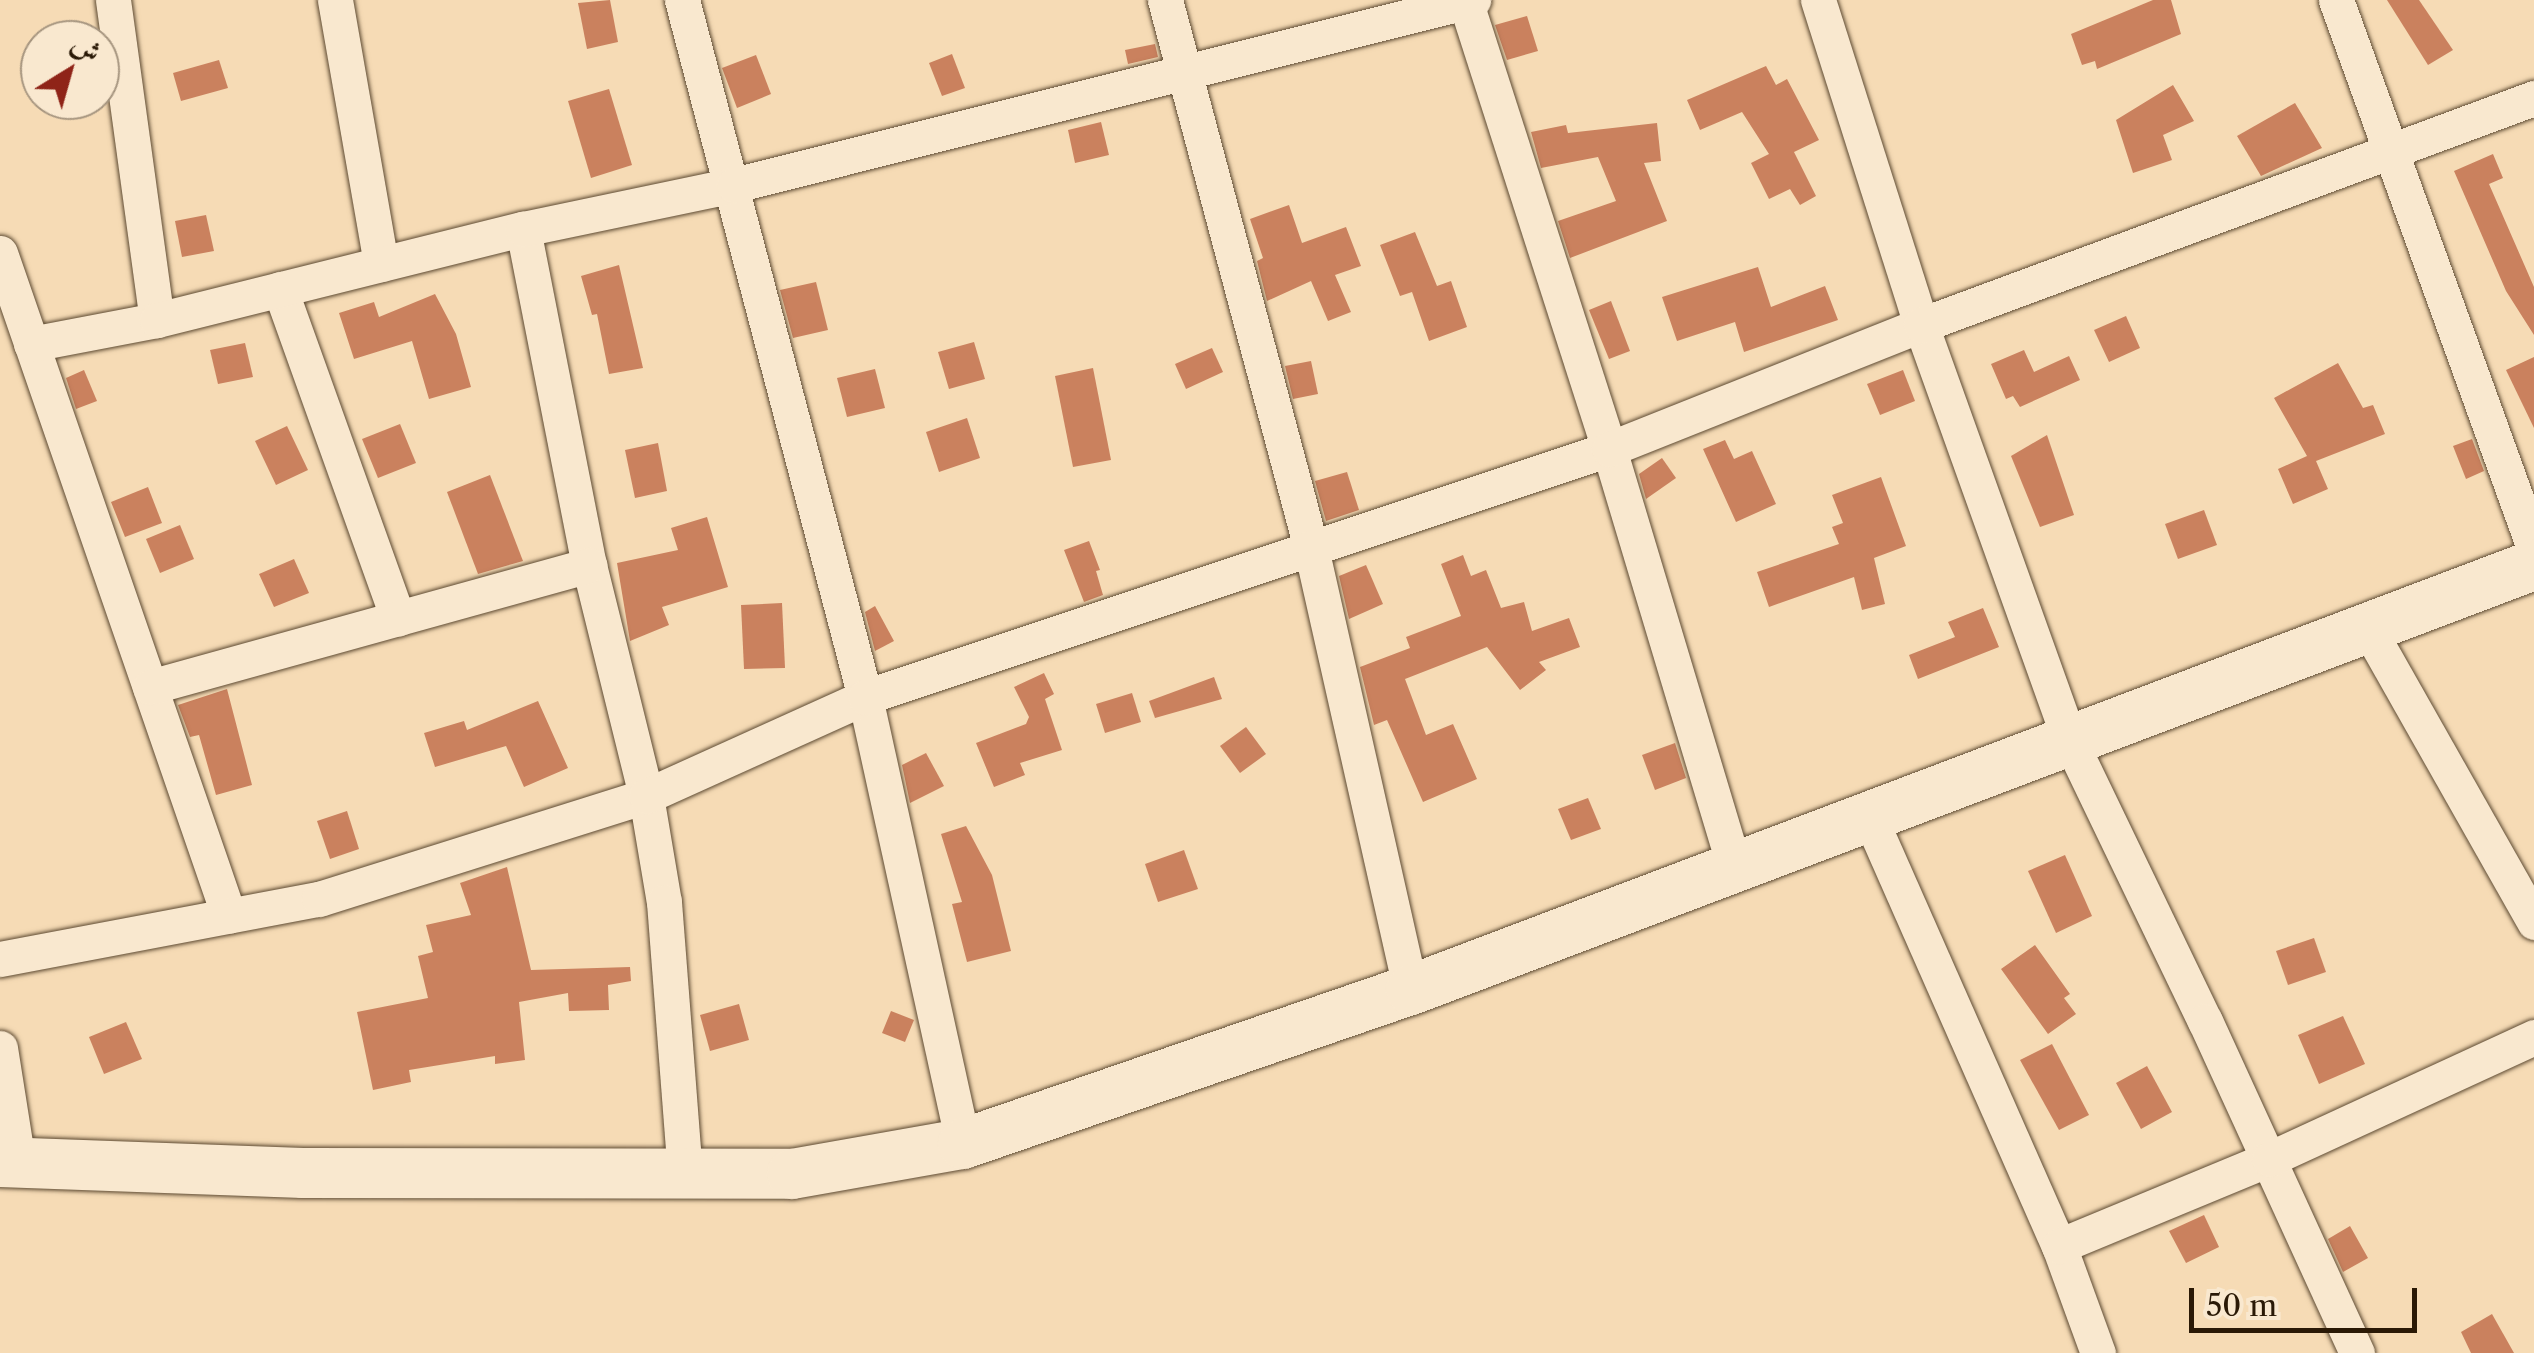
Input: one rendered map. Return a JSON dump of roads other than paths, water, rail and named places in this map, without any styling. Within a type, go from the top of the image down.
[{"type":"main road","points":[[9,1162],[302,1173],[792,1174],[962,1144],[1411,990],[2534,565]]},
{"type":"street","points":[[114,0],[156,320]]},
{"type":"street","points":[[335,0],[381,264]]},
{"type":"street","points":[[682,0],[866,697],[962,1144]]},
{"type":"street","points":[[1165,0],[1311,548],[1411,990]]},
{"type":"street","points":[[1818,0],[1921,324],[2070,741],[2357,1353]]},
{"type":"street","points":[[2336,0],[2534,548]]},
{"type":"street","points":[[32,344],[156,320],[523,229],[734,186],[1468,1],[1735,869]]},
{"type":"street","points":[[0,959],[319,899],[646,796],[866,697],[1609,450],[1921,324],[2534,98]]},
{"type":"street","points":[[523,229],[589,564],[646,796],[664,902],[684,1176]]},
{"type":"street","points":[[0,253],[229,916]]},
{"type":"street","points":[[280,289],[398,619]]},
{"type":"street","points":[[150,688],[589,564]]},
{"type":"street","points":[[2368,628],[2534,922]]},
{"type":"street","points":[[1870,818],[2058,1246],[2098,1353]]},
{"type":"street","points":[[2058,1246],[2269,1159],[2534,1037]]},
{"type":"street","points":[[0,1048],[9,1162]]}]
